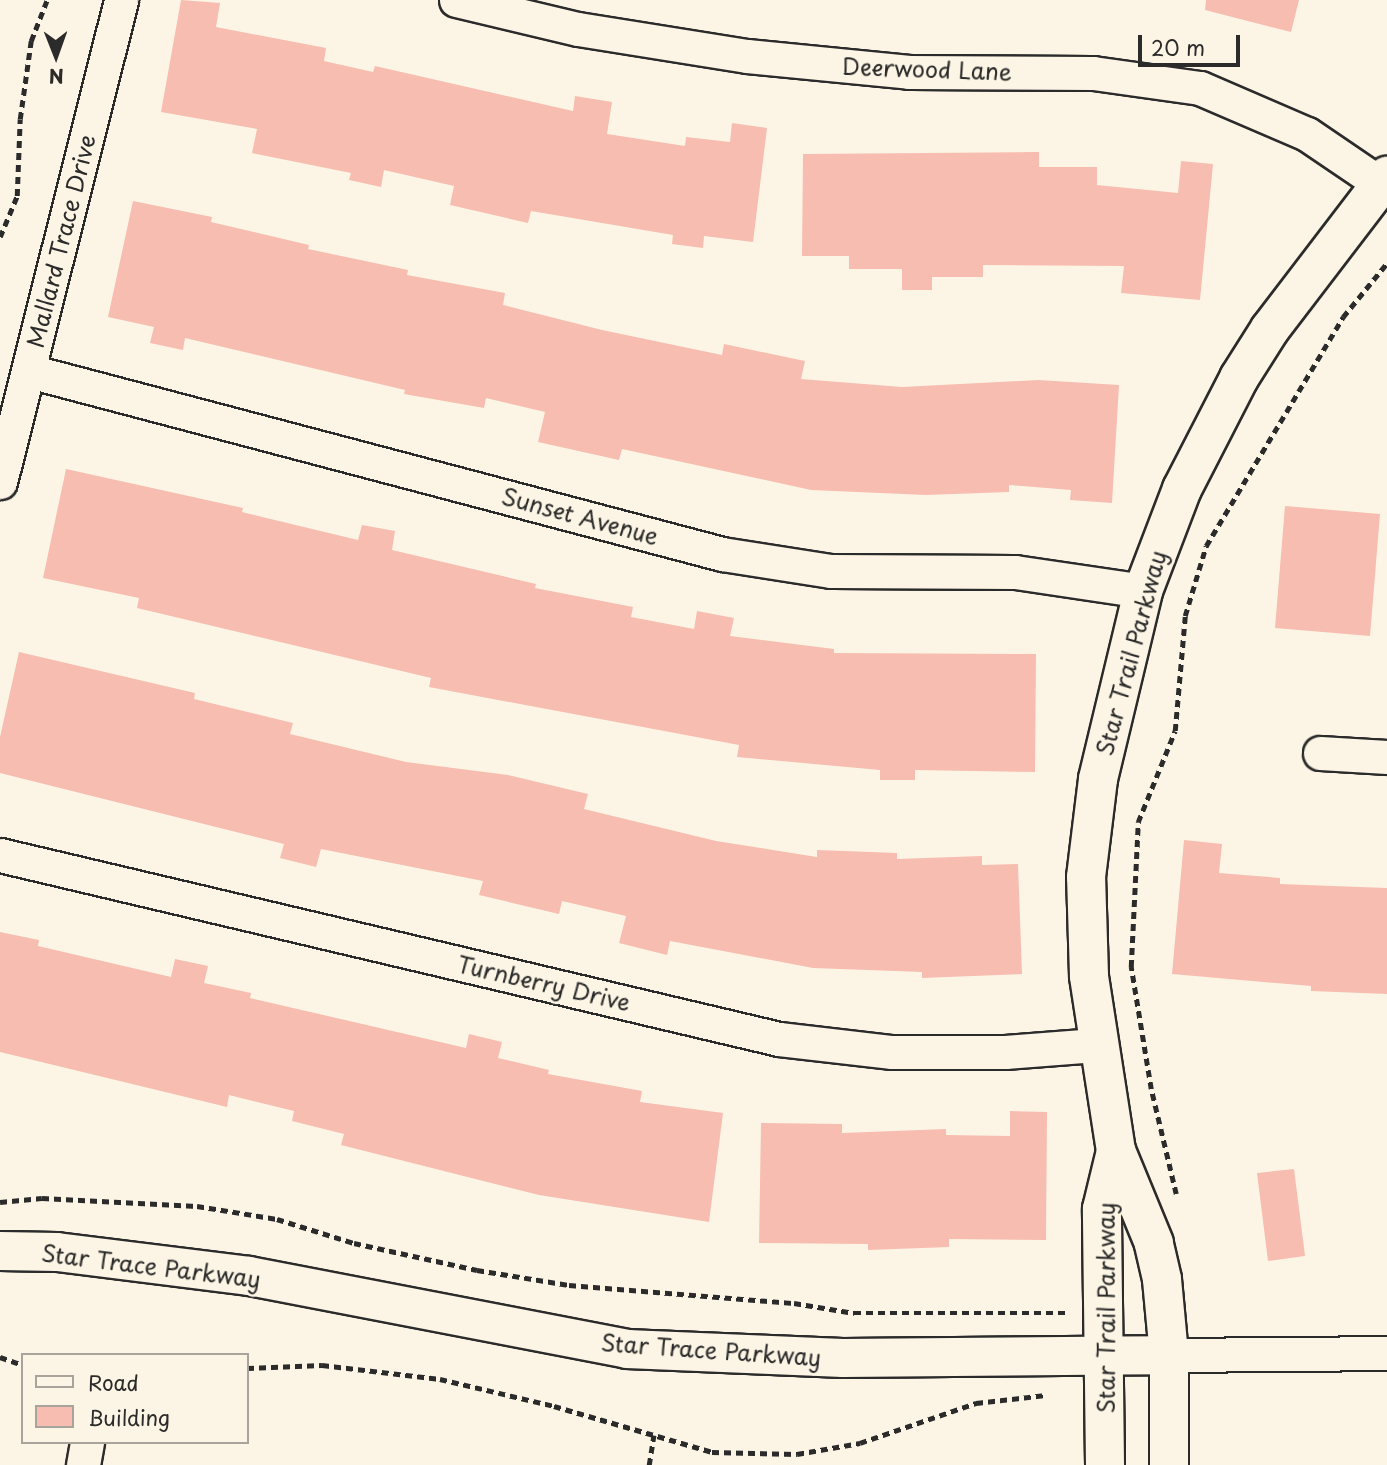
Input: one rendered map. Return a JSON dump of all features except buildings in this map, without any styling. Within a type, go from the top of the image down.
[{"type":"street","name":"Mallard Trace Drive","points":[[0,482],[121,0]]},
{"type":"street","name":"Deerwood Lane","points":[[456,0],[578,29],[747,56],[909,72],[1093,73],[1200,88],[1307,134],[1383,180]]},
{"type":"street","name":"Star Trail Parkway","points":[[1169,1465],[1169,1355],[1154,1242],[1116,1152],[1096,1045],[1086,929],[1088,864],[1098,779],[1143,591],[1182,489],[1239,379],[1308,276],[1383,180]]},
{"type":"street","name":"Sunset Avenue","points":[[29,371],[722,554],[831,571],[1015,572],[1143,591]]},
{"type":"street","points":[[1320,752],[1387,757]]},
{"type":"street","name":"Turnberry Drive","points":[[0,855],[779,1039],[892,1052],[1005,1052],[1096,1045]]},
{"type":"street","name":"Star Trail Parkway","points":[[1105,1465],[1102,1209],[1116,1152]]},
{"type":"street","name":"Star Trace Parkway","points":[[0,1251],[57,1252],[249,1276],[627,1349],[843,1358],[1387,1353]]},
{"type":"street","points":[[83,1465],[88,1444]]},
{"type":"path","points":[[0,237],[18,196],[20,119],[32,41],[47,0]]},
{"type":"path","points":[[1177,1197],[1150,1089],[1131,967],[1138,822],[1175,731],[1185,616],[1206,546],[1343,317],[1387,263]]},
{"type":"path","points":[[0,1202],[42,1198],[197,1206],[277,1219],[354,1243],[450,1264],[569,1285],[794,1303],[854,1313],[1104,1314]]},
{"type":"path","points":[[0,1357],[21,1364]]},
{"type":"path","points":[[248,1368],[321,1365],[440,1379],[712,1452],[797,1454],[860,1443],[976,1403],[1050,1395]]},
{"type":"path","points":[[649,1465],[654,1435]]}]
